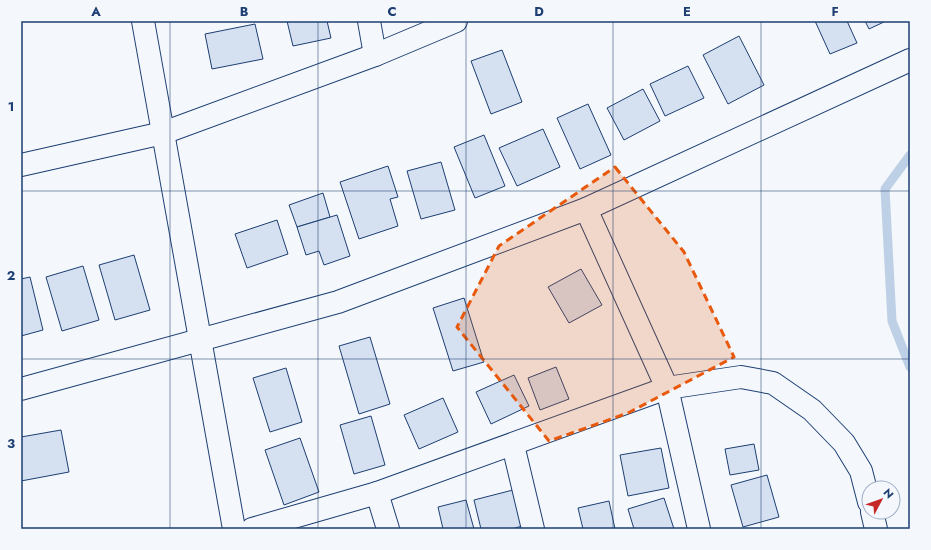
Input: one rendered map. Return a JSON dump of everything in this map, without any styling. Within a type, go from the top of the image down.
[{"type":"street","points":[[143,21],[234,529]]},
{"type":"street","points":[[369,21],[375,55]]},
{"type":"street","points":[[21,165],[163,133],[375,55],[456,21]]},
{"type":"street","points":[[21,388],[200,338],[338,302],[586,209],[910,60]]},
{"type":"street","points":[[586,209],[666,388],[699,529]]},
{"type":"street","points":[[252,529],[377,493],[513,445],[666,388],[741,377],[773,383],[812,410],[844,442],[861,471],[863,480]]},
{"type":"street","points":[[513,445],[533,529]]},
{"type":"street","points":[[377,493],[388,529]]},
{"type":"highlighted area","points":[[615,167],[684,252],[734,357],[628,413],[549,441],[457,327],[499,246]]},
{"type":"building","points":[[287,21],[327,21],[331,38],[293,46]]},
{"type":"building","points":[[815,21],[847,21],[857,43],[830,54]]},
{"type":"building","points":[[865,21],[886,21],[869,29]]},
{"type":"building","points":[[255,24],[263,59],[212,69],[205,34]]},
{"type":"building","points":[[739,36],[764,85],[728,104],[703,55]]},
{"type":"building","points":[[502,50],[522,102],[491,114],[471,61]]},
{"type":"building","points":[[688,66],[704,98],[665,116],[650,84]]},
{"type":"building","points":[[643,89],[660,121],[624,140],[607,108]]},
{"type":"building","points":[[588,104],[611,155],[580,169],[557,118]]},
{"type":"building","points":[[543,129],[560,167],[517,186],[499,148]]},
{"type":"building","points":[[484,135],[505,186],[475,198],[454,147]]},
{"type":"building","points":[[441,162],[455,210],[421,219],[407,171]]},
{"type":"building","points":[[388,166],[398,197],[390,199],[398,226],[359,239],[340,182]]},
{"type":"building","points":[[323,193],[330,217],[297,227],[289,205]]},
{"type":"building","points":[[337,215],[350,256],[324,265],[319,251],[306,255],[297,227]]},
{"type":"building","points":[[277,220],[288,254],[247,268],[235,234]]},
{"type":"building","points":[[134,255],[150,310],[115,320],[99,265]]},
{"type":"building","points":[[83,266],[99,320],[62,331],[46,277]]},
{"type":"building","points":[[581,269],[602,305],[569,323],[548,287]]},
{"type":"building","points":[[30,277],[43,330],[21,336],[21,279]]},
{"type":"building","points":[[464,298],[484,362],[453,371],[433,308]]},
{"type":"building","points":[[370,337],[390,404],[359,414],[339,346]]},
{"type":"building","points":[[556,367],[569,399],[540,410],[528,378]]},
{"type":"building","points":[[286,368],[302,422],[270,432],[253,378]]},
{"type":"building","points":[[514,375],[529,406],[491,424],[476,392]]},
{"type":"building","points":[[443,398],[458,432],[419,449],[404,415]]},
{"type":"building","points":[[371,416],[385,465],[354,474],[340,425]]},
{"type":"building","points":[[61,430],[69,472],[21,481],[21,437]]},
{"type":"building","points":[[300,438],[319,492],[284,505],[265,450]]},
{"type":"building","points":[[754,444],[759,470],[730,475],[725,449]]},
{"type":"building","points":[[661,448],[669,488],[628,496],[620,455]]},
{"type":"building","points":[[767,475],[779,517],[743,527],[731,485]]},
{"type":"building","points":[[513,490],[522,526],[512,529],[481,529],[474,500]]},
{"type":"building","points":[[664,498],[674,529],[634,529],[628,509]]},
{"type":"building","points":[[466,500],[474,529],[443,529],[438,507]]},
{"type":"building","points":[[609,501],[615,529],[583,529],[578,508]]},
{"type":"waterway","points":[[910,155],[885,189],[892,321],[910,367]]}]
